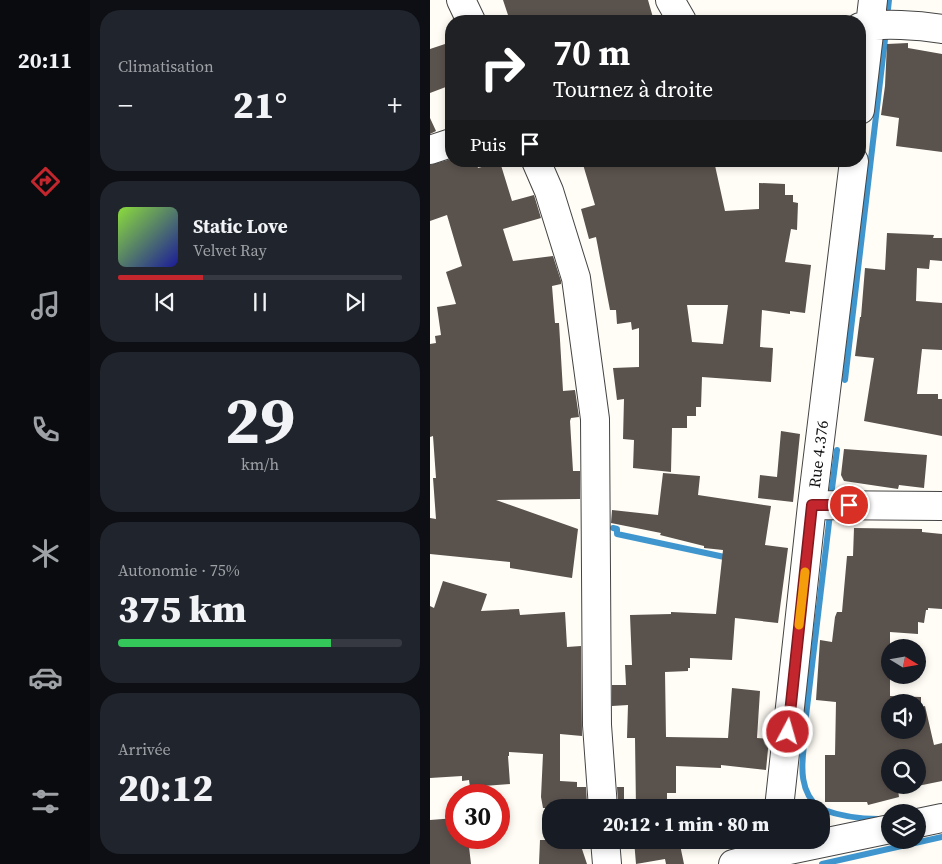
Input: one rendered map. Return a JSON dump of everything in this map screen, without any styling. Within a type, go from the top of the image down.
[{"type":"street","points":[[461,0],[468,15]]},
{"type":"street","points":[[670,0],[679,15]]},
{"type":"street","points":[[866,40],[868,17],[942,29]]},
{"type":"street","points":[[430,150],[445,144]]},
{"type":"street","points":[[539,167],[549,191],[576,278],[595,419],[597,725],[602,799]]},
{"type":"street","name":"Rue 4.376","points":[[781,799],[812,505],[853,167]]},
{"type":"street","points":[[812,505],[942,506]]},
{"type":"street","points":[[926,821],[942,818]]},
{"type":"street","points":[[830,838],[881,830]]},
{"type":"street","points":[[606,849],[607,864]]},
{"type":"street","points":[[733,864],[770,849]]},
{"type":"building","points":[[503,0],[648,0],[652,15],[508,15]]},
{"type":"building","points":[[908,43],[908,48],[942,54],[942,152],[896,146],[899,118],[881,115],[885,86],[887,44]]},
{"type":"building","points":[[445,44],[445,87],[430,93],[430,49]]},
{"type":"building","points":[[430,118],[436,131],[430,134]]},
{"type":"building","points":[[445,161],[445,167],[502,167],[512,201],[534,195],[541,218],[503,229],[513,261],[553,256],[561,281],[561,284],[552,286],[555,323],[559,323],[563,391],[575,390],[579,417],[571,418],[570,421],[573,471],[580,471],[580,499],[496,500],[578,529],[572,578],[510,568],[510,562],[430,554],[430,518],[436,519],[433,478],[436,478],[433,436],[430,437],[430,344],[436,343],[435,336],[441,335],[437,307],[456,304],[446,272],[462,266],[447,215],[430,221],[430,165]]},
{"type":"building","points":[[584,167],[715,167],[725,211],[759,209],[759,183],[785,184],[785,195],[793,195],[793,202],[798,203],[797,230],[791,229],[785,262],[811,265],[805,313],[790,311],[790,314],[762,310],[760,347],[773,348],[771,382],[702,377],[701,407],[696,407],[696,416],[687,416],[687,428],[672,428],[671,472],[633,468],[634,440],[623,439],[624,399],[617,400],[613,368],[639,367],[639,328],[632,330],[631,322],[617,324],[616,310],[610,310],[596,237],[589,239],[581,209],[595,205]],"holes":[[[687,305],[728,305],[723,344],[692,342]]]},
{"type":"building","points":[[887,233],[934,235],[933,238],[942,238],[942,261],[930,260],[929,269],[917,268],[916,301],[942,303],[942,350],[922,349],[917,394],[938,394],[938,399],[942,399],[942,436],[864,421],[874,358],[855,356],[861,317],[865,268],[885,270]]},
{"type":"building","points":[[781,431],[800,434],[793,502],[758,498],[760,475],[777,477]]},
{"type":"building","points":[[844,449],[927,455],[924,488],[899,485],[898,489],[844,481],[841,475]]},
{"type":"building","points":[[663,473],[700,476],[698,495],[771,506],[765,545],[788,548],[778,623],[735,618],[732,660],[690,658],[690,668],[688,668],[688,671],[665,672],[666,737],[728,738],[732,688],[760,691],[757,738],[769,739],[766,770],[721,765],[721,768],[676,766],[676,793],[667,793],[667,799],[636,799],[635,738],[627,738],[628,705],[612,706],[612,685],[626,685],[625,665],[632,665],[630,615],[671,614],[671,612],[716,614],[723,550],[704,548],[704,546],[660,535],[661,533],[611,523],[612,510],[658,515]]},
{"type":"building","points":[[854,528],[922,529],[922,532],[942,534],[942,609],[928,608],[926,610],[924,623],[918,622],[918,634],[890,632],[890,639],[881,639],[881,684],[890,684],[890,694],[881,694],[881,739],[926,739],[926,710],[934,745],[942,743],[942,781],[926,784],[926,749],[881,749],[881,794],[899,794],[899,797],[868,805],[867,802],[830,802],[830,799],[825,799],[825,755],[835,755],[836,702],[816,700],[820,640],[832,642],[835,617],[837,612],[842,612],[847,556],[853,556]]},
{"type":"building","points":[[443,581],[487,594],[481,611],[519,609],[520,615],[565,612],[567,647],[581,646],[582,736],[560,734],[560,781],[577,782],[577,787],[586,787],[587,799],[542,799],[542,802],[541,797],[543,754],[509,752],[510,784],[470,784],[469,780],[462,781],[462,776],[430,778],[430,606],[434,608]]},
{"type":"building","points":[[617,787],[624,787],[624,799],[618,799]]},
{"type":"building","points":[[445,819],[445,849],[469,849],[471,864],[430,864],[430,820]]},
{"type":"building","points":[[540,840],[542,840],[542,849],[582,849],[587,864],[539,864]]},
{"type":"building","points":[[635,849],[681,849],[684,864],[666,864],[665,859],[636,864]]},
{"type":"waterway","points":[[888,9],[889,0]]},
{"type":"waterway","points":[[845,380],[886,31]]},
{"type":"waterway","points":[[831,496],[837,450]]},
{"type":"waterway","points":[[804,733],[830,514]]},
{"type":"waterway","points":[[613,528],[617,529],[617,534],[729,558]]},
{"type":"waterway","points":[[804,745],[803,779],[811,799]]},
{"type":"waterway","points":[[830,812],[850,817],[879,819]]},
{"type":"waterway","points":[[822,864],[942,837]]},
{"type":"slow traffic","points":[[799,625],[805,572]]},
{"type":"route","points":[[788,732],[812,505],[849,505]]}]
